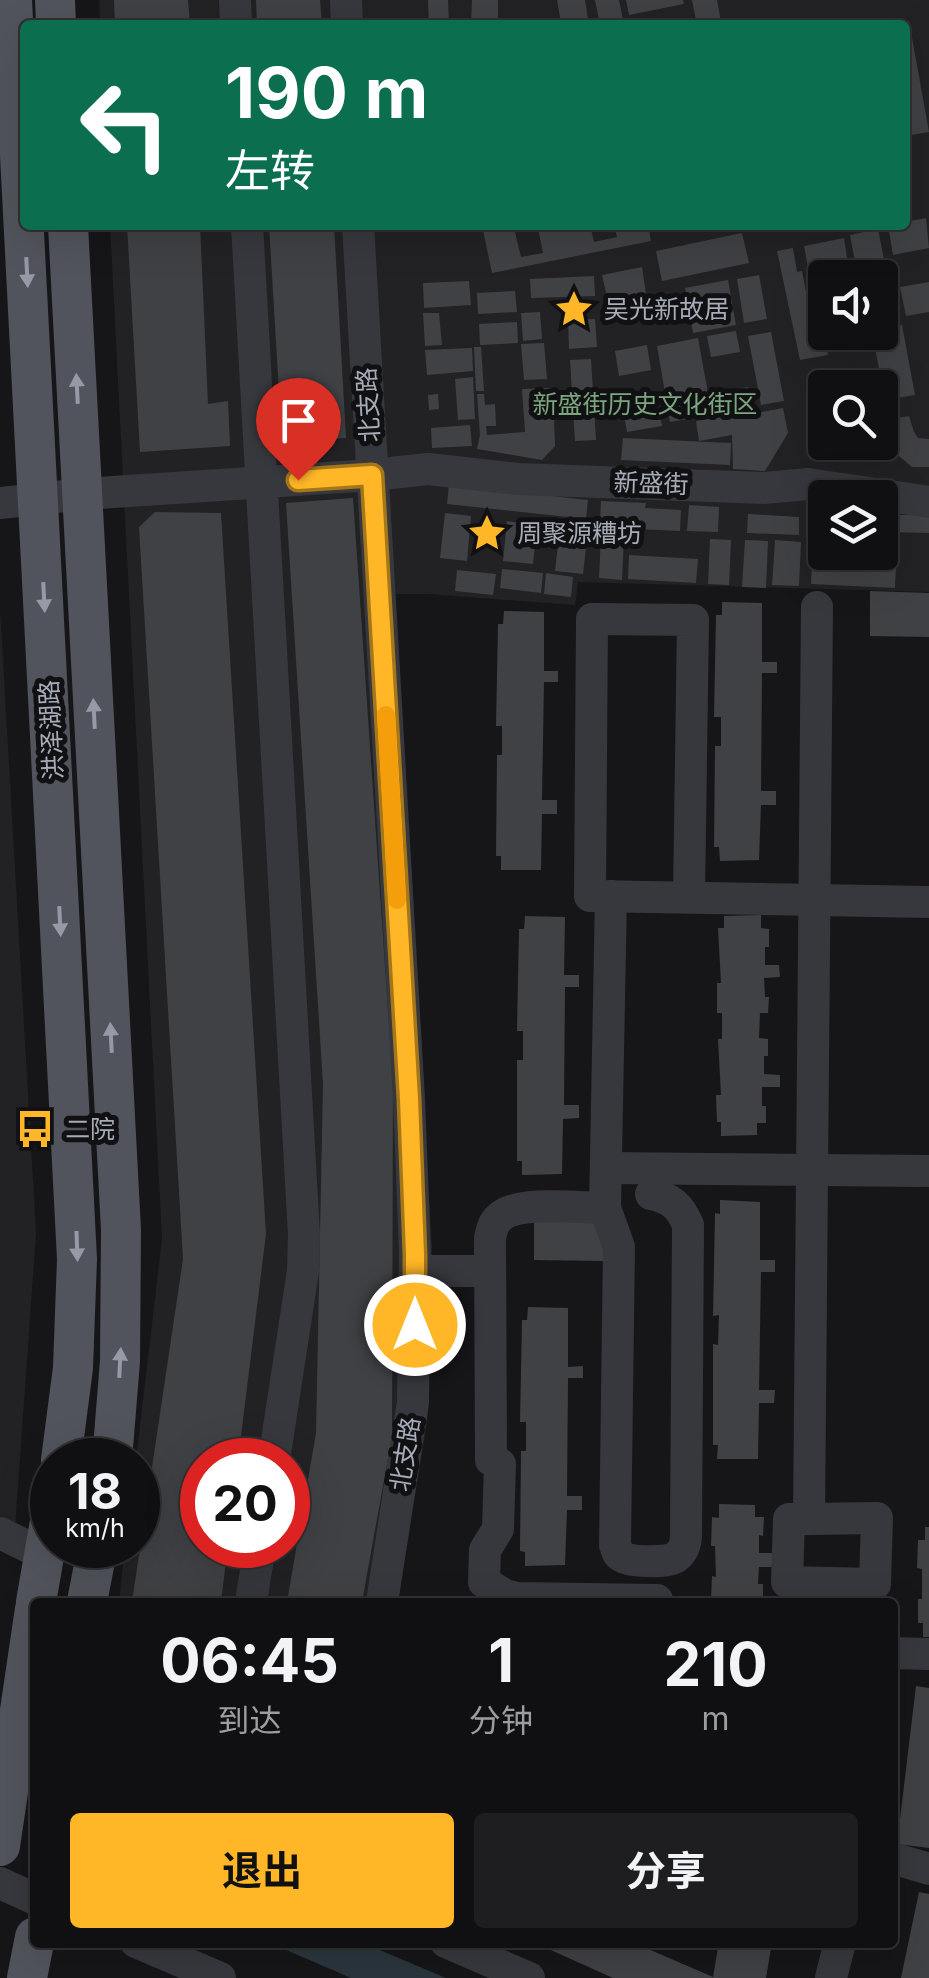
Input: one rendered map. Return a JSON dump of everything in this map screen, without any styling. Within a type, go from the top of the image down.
[{"type":"main road","name":"洪泽湖路","points":[[12,0],[20,500],[78,1259],[73,1368],[65,1438]]},
{"type":"main road","name":"洪泽湖路","points":[[68,230],[121,1230],[120,1361],[114,1438]]},
{"type":"main road","points":[[37,1598],[41,1568]]},
{"type":"main road","points":[[88,1598],[94,1568]]},
{"type":"main road","points":[[0,1842],[30,1648]]},
{"type":"main road","points":[[27,1978],[33,1948]]},
{"type":"main road","points":[[52,1978],[57,1948]]},
{"type":"street","points":[[248,230],[304,1235],[303,1271],[277,1438]]},
{"type":"street","name":"北支路","points":[[358,230],[409,1099],[415,1271],[413,1402],[383,1598]]},
{"type":"street","name":"新盛街","points":[[20,500],[428,468],[518,479],[764,488],[808,484],[929,502]]},
{"type":"street","points":[[810,1518],[817,606]]},
{"type":"street","points":[[689,897],[693,620],[592,620],[590,896],[929,902]]},
{"type":"street","points":[[611,896],[605,1208],[619,1247],[615,1545],[618,1555],[625,1559],[670,1561],[686,1546],[688,1225],[674,1202],[651,1194]]},
{"type":"street","points":[[606,1168],[929,1171]]},
{"type":"street","points":[[518,1598],[484,1582],[484,1550],[498,1529],[500,1464],[491,1460],[492,1226],[502,1214],[519,1208],[605,1208]]},
{"type":"street","points":[[415,1271],[490,1271]]},
{"type":"street","points":[[0,1534],[30,1548]]},
{"type":"street","points":[[657,1598],[658,1560]]},
{"type":"street","points":[[252,1598],[256,1568]]},
{"type":"street","points":[[898,1653],[929,1654]]},
{"type":"street","points":[[898,1860],[929,1869]]},
{"type":"street","points":[[0,1883],[30,1897]]},
{"type":"street","points":[[150,1948],[220,1978]]},
{"type":"street","points":[[460,1948],[530,1978]]},
{"type":"street","points":[[830,1978],[838,1948]]},
{"type":"shaded area","points":[[99,0],[929,0],[929,592],[578,582],[575,605],[392,594],[432,1247],[428,1417],[399,1598],[119,1598],[123,1568],[160,1568],[160,1438],[139,1438],[162,1239],[110,230],[910,230],[910,20],[100,20]]},
{"type":"shaded area","points":[[0,608],[36,1233],[15,1528],[0,1521]]},
{"type":"shaded area","points":[[282,1948],[375,1948],[446,1978],[351,1978]]},
{"type":"building","points":[[114,0],[188,0],[190,20],[115,20]]},
{"type":"building","points":[[256,0],[320,0],[322,20],[257,20]]},
{"type":"building","points":[[428,0],[448,0],[449,20],[429,20]]},
{"type":"building","points":[[472,0],[498,0],[498,20],[471,20]]},
{"type":"building","points":[[557,0],[585,0],[588,19],[560,20]]},
{"type":"building","points":[[595,0],[619,0],[623,20],[599,20]]},
{"type":"building","points":[[626,0],[683,0],[684,4],[629,15]]},
{"type":"building","points":[[692,0],[717,0],[721,20],[696,20]]},
{"type":"building","points":[[910,27],[929,132],[910,135]]},
{"type":"building","points":[[926,218],[929,248],[893,255],[889,230],[910,230],[910,221]]},
{"type":"building","points":[[127,230],[200,230],[208,404],[228,401],[230,446],[140,452]]},
{"type":"building","points":[[269,230],[334,230],[346,438],[282,442]]},
{"type":"building","points":[[483,230],[526,230],[515,232],[521,257],[543,253],[538,230],[591,230],[594,242],[617,237],[615,230],[649,230],[651,241],[492,273]]},
{"type":"building","points":[[878,230],[884,260],[855,260],[850,235]]},
{"type":"building","points":[[742,233],[749,263],[662,281],[656,251]]},
{"type":"building","points":[[844,238],[847,260],[808,260],[808,267],[804,246]]},
{"type":"building","points":[[793,248],[797,272],[802,271],[808,303],[808,350],[827,350],[828,355],[800,360],[777,251]]},
{"type":"building","points":[[642,267],[646,294],[608,301],[602,275]]},
{"type":"building","points":[[759,275],[767,319],[744,323],[737,279]]},
{"type":"building","points":[[594,276],[595,296],[531,298],[530,279]]},
{"type":"building","points":[[728,280],[736,325],[693,333],[685,288]]},
{"type":"building","points":[[469,281],[471,305],[424,308],[423,283]]},
{"type":"building","points":[[929,282],[929,312],[906,316],[900,287]]},
{"type":"building","points":[[515,291],[517,312],[478,314],[477,293]]},
{"type":"building","points":[[540,312],[542,339],[523,341],[521,313]]},
{"type":"building","points":[[423,313],[439,313],[442,345],[425,346]]},
{"type":"building","points":[[595,319],[597,347],[569,349],[568,320]]},
{"type":"building","points":[[517,322],[518,343],[480,345],[479,324]]},
{"type":"building","points":[[902,325],[915,395],[898,398],[898,370],[879,370],[875,350],[898,350],[898,326]]},
{"type":"building","points":[[736,331],[740,352],[711,357],[707,336]]},
{"type":"building","points":[[771,332],[784,401],[761,405],[748,336]]},
{"type":"building","points":[[698,338],[712,415],[670,422],[657,346]]},
{"type":"building","points":[[544,343],[547,379],[524,380],[521,344]]},
{"type":"building","points":[[647,345],[651,370],[619,376],[615,351]]},
{"type":"building","points":[[474,347],[481,347],[484,391],[476,391]]},
{"type":"building","points":[[472,348],[473,371],[427,375],[425,350]]},
{"type":"building","points":[[591,359],[596,440],[575,441],[570,360]]},
{"type":"building","points":[[473,377],[475,419],[458,420],[455,379]]},
{"type":"building","points":[[748,387],[751,408],[723,413],[719,392]]},
{"type":"building","points":[[553,388],[555,446],[542,460],[477,449],[477,394],[484,394],[485,405],[495,404],[496,426],[486,426],[487,435],[525,432],[522,389]]},
{"type":"building","points":[[438,394],[439,409],[429,410],[428,395]]},
{"type":"building","points":[[658,404],[662,426],[627,432],[623,411]]},
{"type":"building","points":[[783,408],[788,433],[765,471],[733,469],[732,435],[699,441],[696,421]]},
{"type":"building","points":[[909,416],[918,438],[929,439],[929,467],[912,467],[898,455],[898,418]]},
{"type":"building","points":[[470,425],[472,446],[432,448],[431,428]]},
{"type":"building","points":[[623,438],[731,443],[730,465],[621,460]]},
{"type":"building","points":[[449,485],[588,500],[586,519],[447,504]]},
{"type":"building","points":[[353,498],[393,1083],[392,1436],[363,1598],[288,1598],[293,1568],[310,1568],[323,1084],[286,503]]},
{"type":"building","points":[[601,501],[646,503],[645,508],[681,510],[680,531],[616,528],[616,524],[600,523]]},
{"type":"building","points":[[689,505],[719,507],[718,532],[687,531]]},
{"type":"building","points":[[155,512],[221,513],[266,1234],[241,1438],[180,1438],[180,1568],[225,1568],[221,1598],[133,1598],[137,1568],[160,1568],[160,1438],[156,1438],[183,1259],[139,527]]},
{"type":"building","points":[[445,513],[471,516],[467,561],[440,558]]},
{"type":"building","points":[[748,514],[799,517],[799,535],[747,533]]},
{"type":"building","points":[[898,515],[929,515],[929,533],[898,532]]},
{"type":"building","points":[[507,521],[537,525],[533,564],[503,561]]},
{"type":"building","points":[[560,528],[588,531],[583,574],[555,571]]},
{"type":"building","points":[[601,535],[624,536],[622,580],[599,578]]},
{"type":"building","points":[[710,539],[731,540],[729,585],[708,584]]},
{"type":"building","points":[[745,540],[768,541],[766,588],[742,587]]},
{"type":"building","points":[[775,540],[801,542],[799,586],[772,585]]},
{"type":"building","points":[[629,555],[698,559],[696,583],[628,579]]},
{"type":"building","points":[[502,569],[543,573],[541,593],[500,588]]},
{"type":"building","points":[[457,570],[496,574],[493,595],[455,591]]},
{"type":"building","points":[[812,570],[896,570],[895,588],[811,584]]},
{"type":"building","points":[[546,573],[573,577],[571,597],[544,594]]},
{"type":"building","points":[[870,591],[929,593],[929,637],[870,636]]},
{"type":"building","points":[[722,602],[762,603],[762,662],[777,662],[777,673],[762,673],[761,791],[776,791],[776,805],[761,805],[759,860],[720,861],[719,847],[714,847],[715,746],[721,746],[721,717],[714,717],[716,615],[722,615]]},
{"type":"building","points":[[504,611],[544,612],[544,671],[558,671],[558,682],[544,682],[542,800],[557,800],[557,814],[542,814],[541,870],[501,870],[501,856],[496,856],[497,755],[502,755],[502,726],[496,726],[498,624],[503,624]]},
{"type":"building","points":[[761,915],[761,928],[769,929],[765,965],[779,965],[780,977],[764,978],[768,1013],[760,1013],[759,1038],[768,1039],[764,1074],[780,1075],[780,1087],[762,1087],[766,1123],[757,1123],[757,1135],[721,1136],[716,1095],[721,1095],[718,1039],[722,1039],[722,1013],[717,1013],[717,983],[721,983],[718,928],[724,928],[724,916]]},
{"type":"building","points":[[525,916],[565,917],[564,975],[579,975],[579,987],[565,987],[564,1105],[579,1105],[579,1118],[563,1119],[562,1174],[522,1175],[522,1161],[517,1161],[517,1060],[523,1060],[523,1031],[517,1031],[519,929],[524,929]]},
{"type":"building","points":[[720,1200],[760,1202],[760,1260],[775,1260],[775,1272],[761,1272],[759,1390],[775,1390],[774,1403],[759,1403],[758,1459],[717,1459],[718,1445],[713,1445],[713,1344],[718,1345],[719,1315],[713,1316],[715,1213],[720,1214]]},
{"type":"building","points":[[534,1222],[604,1222],[604,1261],[534,1260]]},
{"type":"building","points":[[528,1307],[568,1308],[568,1367],[583,1366],[583,1378],[568,1378],[567,1496],[582,1496],[582,1510],[567,1510],[565,1565],[525,1566],[525,1552],[520,1551],[521,1451],[526,1451],[526,1422],[520,1422],[522,1320],[527,1320]]},
{"type":"building","points":[[719,1504],[755,1505],[755,1517],[764,1517],[759,1553],[774,1553],[775,1567],[759,1567],[758,1584],[763,1584],[763,1598],[711,1598],[712,1576],[716,1577],[712,1517],[719,1518]]},
{"type":"building","points":[[925,1527],[929,1527],[929,1637],[923,1637],[923,1623],[918,1623],[922,1569],[917,1568],[918,1540],[925,1540]]},
{"type":"building","points":[[916,1686],[929,1688],[929,1848],[898,1844]]},
{"type":"building","points":[[919,1892],[929,1894],[929,1978],[901,1978]]},
{"type":"building","points":[[546,1948],[646,1948],[713,1977],[718,1948],[771,1948],[766,1978],[613,1978]]},
{"type":"slow traffic","points":[[386,715],[397,900]]},
{"type":"place","name":"吴光新故居","points":[[574,309]]},
{"type":"place","name":"周聚源糟坊","points":[[487,533]]},
{"type":"place","name":"二院","points":[[35,1129]]},
{"type":"route","points":[[298,480],[372,475],[409,1099],[415,1325]]},
{"type":"park label","name":"新盛街历史文化街区","points":[[645,404]]}]
